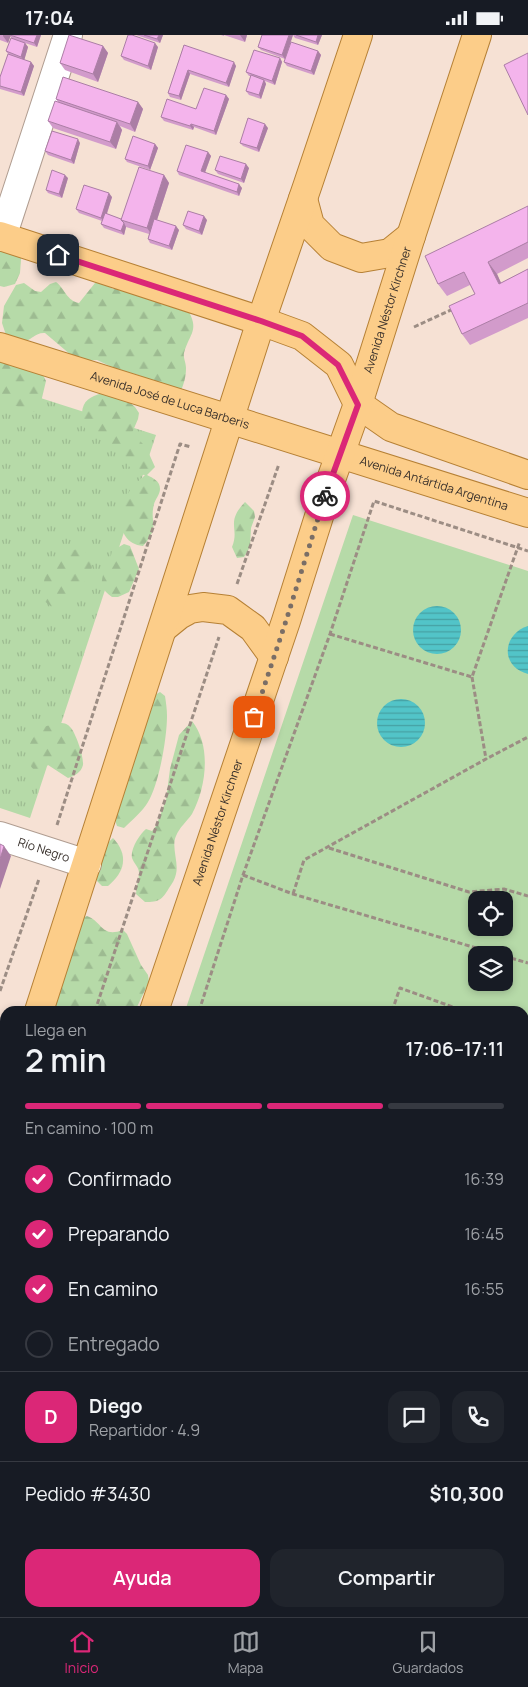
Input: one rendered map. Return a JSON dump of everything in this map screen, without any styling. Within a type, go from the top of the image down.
[{"type":"main road","points":[[41,1006],[261,321],[358,35]]},
{"type":"main road","name":"Avenida Néstor Kirchner","points":[[156,1006],[274,657],[339,455],[358,405],[477,35]]},
{"type":"main road","points":[[303,199],[310,225],[315,231],[332,247],[361,258],[390,253],[411,236]]},
{"type":"main road","points":[[1,236],[302,336],[338,365],[358,405],[391,427],[528,475]]},
{"type":"main road","name":"Avenida José de Luca Barberis","points":[[0,347],[288,437],[339,455]]},
{"type":"main road","name":"Avenida Antártida Argentina","points":[[339,455],[528,513]]},
{"type":"main road","points":[[163,628],[190,609],[203,607],[228,610],[253,628],[274,657]]},
{"type":"street","points":[[1,236],[68,35]]},
{"type":"street","name":"Río Negro","points":[[0,836],[87,864]]},
{"type":"path","points":[[377,344],[457,307]]},
{"type":"path","points":[[97,1006],[228,610],[288,437]]},
{"type":"path","points":[[0,991],[49,851],[180,444],[218,455]]},
{"type":"path","points":[[201,1006],[243,875],[330,634],[374,501],[528,551]]},
{"type":"path","points":[[486,759],[472,677],[521,539]]},
{"type":"path","points":[[330,634],[472,677]]},
{"type":"path","points":[[293,894],[304,860],[528,737]]},
{"type":"path","points":[[329,847],[469,892],[504,889],[528,895]]},
{"type":"path","points":[[243,875],[293,894],[472,946]]},
{"type":"path","points":[[513,958],[528,963]]},
{"type":"path","points":[[394,1006],[400,988],[450,1006]]},
{"type":"green space","points":[[0,225],[22,246],[20,273],[15,284],[4,287],[0,286]]},
{"type":"green space","points":[[56,282],[72,300],[79,303],[95,283],[102,283],[113,289],[126,285],[187,308],[193,322],[193,331],[184,353],[186,371],[181,391],[114,368],[97,360],[78,361],[45,333],[22,343],[6,335],[2,323],[4,306],[16,285],[24,283],[35,291],[41,292],[50,284]]},
{"type":"green space","points":[[0,358],[40,369],[46,381],[41,411],[30,412],[9,403],[0,403]]},
{"type":"green space","points":[[0,385],[156,435],[30,818],[0,808]]},
{"type":"green space","points":[[102,393],[121,395],[135,407],[139,413],[132,433],[146,447],[155,467],[147,475],[157,482],[160,486],[160,491],[154,504],[152,534],[143,546],[134,544],[127,539],[121,525],[121,516],[125,499],[134,485],[145,475],[135,472],[115,447],[88,431],[82,421],[82,413],[86,402]]},
{"type":"green space","points":[[245,502],[254,511],[255,517],[251,528],[250,547],[244,557],[237,558],[232,547],[235,535],[234,520]]},
{"type":"green space","points":[[353,515],[528,571],[528,1006],[187,1006]]},
{"type":"green space","points":[[124,544],[130,546],[139,569],[129,592],[118,597],[112,597],[103,586],[103,575],[112,551]]},
{"type":"green space","points":[[82,549],[91,561],[92,566],[89,575],[68,602],[61,606],[52,607],[43,600],[45,575],[70,550]]},
{"type":"green space","points":[[160,692],[165,696],[167,725],[162,761],[156,784],[148,802],[140,813],[124,828],[117,826],[115,820],[143,702]]},
{"type":"green space","points":[[192,721],[202,742],[204,755],[205,767],[201,792],[192,814],[176,836],[174,845],[176,876],[160,900],[145,902],[136,894],[139,873],[132,858],[132,850],[146,829],[152,831],[156,826],[166,800],[170,769],[179,735]]},
{"type":"green space","points":[[60,723],[68,725],[73,731],[83,761],[79,772],[68,778],[48,765],[43,769],[34,769],[31,767],[28,758],[30,744],[42,727]]},
{"type":"green space","points":[[113,838],[121,851],[123,863],[114,881],[108,886],[102,886],[97,881],[98,863],[104,848]]},
{"type":"green space","points":[[87,916],[106,931],[116,932],[123,930],[127,934],[141,965],[148,975],[149,982],[137,1006],[44,1006],[80,919]]},
{"type":"water","points":[[432,606],[442,606],[454,613],[461,625],[461,635],[454,647],[442,654],[432,654],[424,650],[417,643],[413,635],[413,625],[417,617],[424,610]]},
{"type":"water","points":[[528,626],[528,674],[513,665],[509,658],[508,650],[513,636],[519,630]]},
{"type":"water","points":[[396,699],[406,699],[418,706],[425,718],[425,728],[418,740],[406,747],[396,747],[388,743],[381,736],[377,728],[377,718],[381,710],[388,703]]},
{"type":"building","points":[[10,35],[37,35],[34,43]]},
{"type":"building","points":[[69,35],[103,46],[93,74],[60,63]]},
{"type":"building","points":[[128,35],[155,43],[148,66],[121,56]]},
{"type":"building","points":[[144,35],[159,35],[157,39]]},
{"type":"building","points":[[262,35],[289,35],[282,55],[258,47]]},
{"type":"building","points":[[296,35],[318,35],[316,42]]},
{"type":"building","points":[[11,38],[25,43],[21,57],[6,51]]},
{"type":"building","points":[[291,42],[318,51],[311,71],[284,62]]},
{"type":"building","points":[[184,45],[234,62],[226,83],[188,70],[179,96],[168,93]]},
{"type":"building","points":[[254,50],[280,58],[272,81],[246,72]]},
{"type":"building","points":[[528,53],[528,115],[504,65]]},
{"type":"building","points":[[8,54],[31,62],[21,92],[0,86],[0,77]]},
{"type":"building","points":[[251,75],[264,80],[259,95],[246,91]]},
{"type":"building","points":[[63,77],[138,102],[130,124],[56,99]]},
{"type":"building","points":[[204,88],[226,95],[214,131],[161,117],[167,99],[196,109]]},
{"type":"building","points":[[55,101],[117,122],[110,142],[48,121]]},
{"type":"building","points":[[248,118],[265,124],[257,148],[240,143]]},
{"type":"building","points":[[52,131],[78,139],[71,160],[45,151]]},
{"type":"building","points":[[133,136],[155,144],[148,166],[125,159]]},
{"type":"building","points":[[186,145],[208,152],[201,171],[239,184],[237,192],[177,171]]},
{"type":"building","points":[[220,156],[246,164],[241,179],[215,170]]},
{"type":"building","points":[[139,167],[164,175],[147,228],[121,220]]},
{"type":"building","points":[[52,170],[65,175],[59,194],[46,190]]},
{"type":"building","points":[[84,185],[109,193],[101,218],[76,209]]},
{"type":"building","points":[[528,206],[528,242],[488,262],[499,284],[528,269],[528,303],[462,334],[449,306],[475,294],[464,272],[438,284],[425,256]]},
{"type":"building","points":[[188,211],[204,216],[199,231],[183,225]]},
{"type":"building","points":[[105,213],[121,219],[124,223],[121,231],[101,224]]},
{"type":"building","points":[[154,219],[176,226],[169,246],[148,239]]},
{"type":"building","points":[[0,844],[4,846],[0,859]]},
{"type":"way so far","points":[[254,717],[325,496]]},
{"type":"route","points":[[58,255],[302,336],[338,365],[358,405],[325,496]]}]
